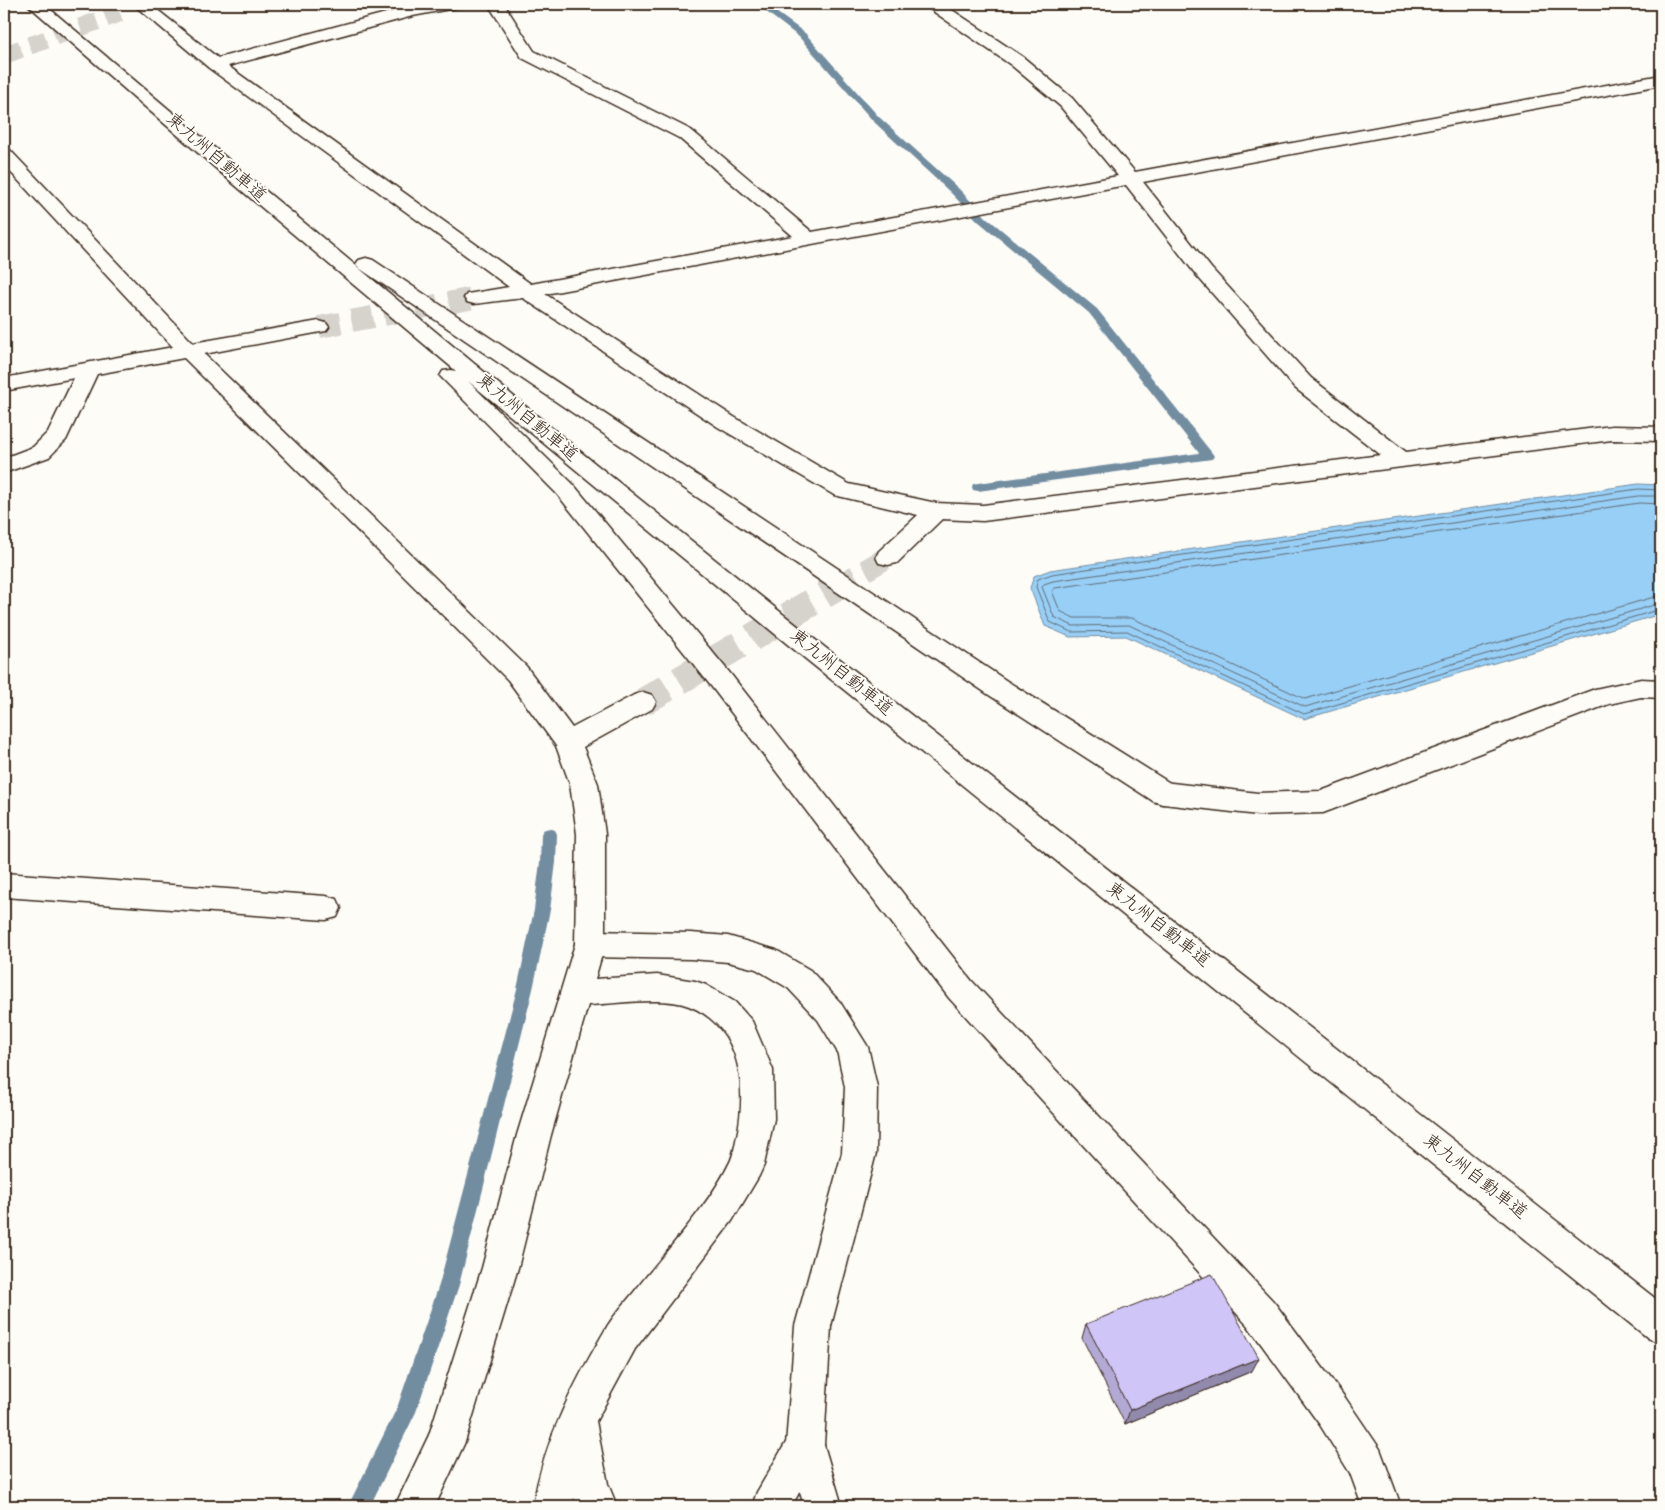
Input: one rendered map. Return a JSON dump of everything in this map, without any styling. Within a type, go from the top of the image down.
[{"type":"main road","name":"東九州自動車道","points":[[35,4],[242,181],[567,451],[795,637],[1661,1325]]},
{"type":"main road","points":[[215,64],[412,11],[454,4]]},
{"type":"main road","points":[[496,4],[528,54],[685,134],[808,239]]},
{"type":"main road","points":[[933,4],[1017,61],[1066,102],[1130,178],[1204,272],[1303,383],[1402,460]]},
{"type":"main road","points":[[137,6],[527,290],[726,422],[842,490],[936,511],[983,513],[1612,433],[1661,434]]},
{"type":"main road","points":[[474,298],[808,239],[1661,80]]},
{"type":"main road","points":[[142,94],[214,182],[452,377],[565,489],[720,679],[960,989],[1262,1314],[1333,1412],[1366,1463],[1381,1506]]},
{"type":"main road","points":[[4,154],[188,350],[517,673],[568,743],[584,784],[591,834],[590,944],[534,1135],[500,1268],[446,1442],[414,1506]]},
{"type":"main road","points":[[242,181],[998,688],[1163,793],[1258,804],[1322,802],[1604,696],[1641,688],[1661,689]]},
{"type":"main road","points":[[4,384],[319,327]]},
{"type":"main road","points":[[4,466],[41,452],[58,435],[89,368]]},
{"type":"main road","points":[[888,557],[936,511]]},
{"type":"main road","points":[[568,743],[643,702]]},
{"type":"main road","points":[[4,886],[326,908]]},
{"type":"main road","points":[[590,944],[691,946],[728,949],[766,959],[799,979],[828,1011],[852,1047],[861,1087],[859,1153],[814,1326],[805,1445],[823,1506]]},
{"type":"main road","points":[[553,1506],[556,1487],[577,1418],[622,1336],[720,1210],[748,1165],[757,1120],[757,1070],[741,1031],[724,1011],[695,994],[657,988],[576,993]]},
{"type":"main road","points":[[577,1418],[589,1488],[598,1506]]},
{"type":"main road","points":[[771,1506],[805,1445]]},
{"type":"water","points":[[1638,484],[1661,485],[1661,614],[1304,719],[1126,636],[1070,637],[1045,626],[1030,588],[1034,576],[1050,570]]},
{"type":"building","points":[[1212,1274],[1259,1358],[1130,1410],[1086,1324]]},
{"type":"waterway","points":[[760,4],[802,35],[876,119],[955,191],[982,219],[1093,311],[1208,456],[978,487]]},
{"type":"waterway","points":[[359,1506],[406,1412],[449,1285],[525,989],[542,910],[548,862],[549,834]]},
{"type":"tunnel","points":[[4,55],[120,13]]},
{"type":"tunnel","points":[[319,327],[474,298]]},
{"type":"tunnel","points":[[837,587],[888,557]]},
{"type":"tunnel","points":[[643,702],[839,586]]}]
